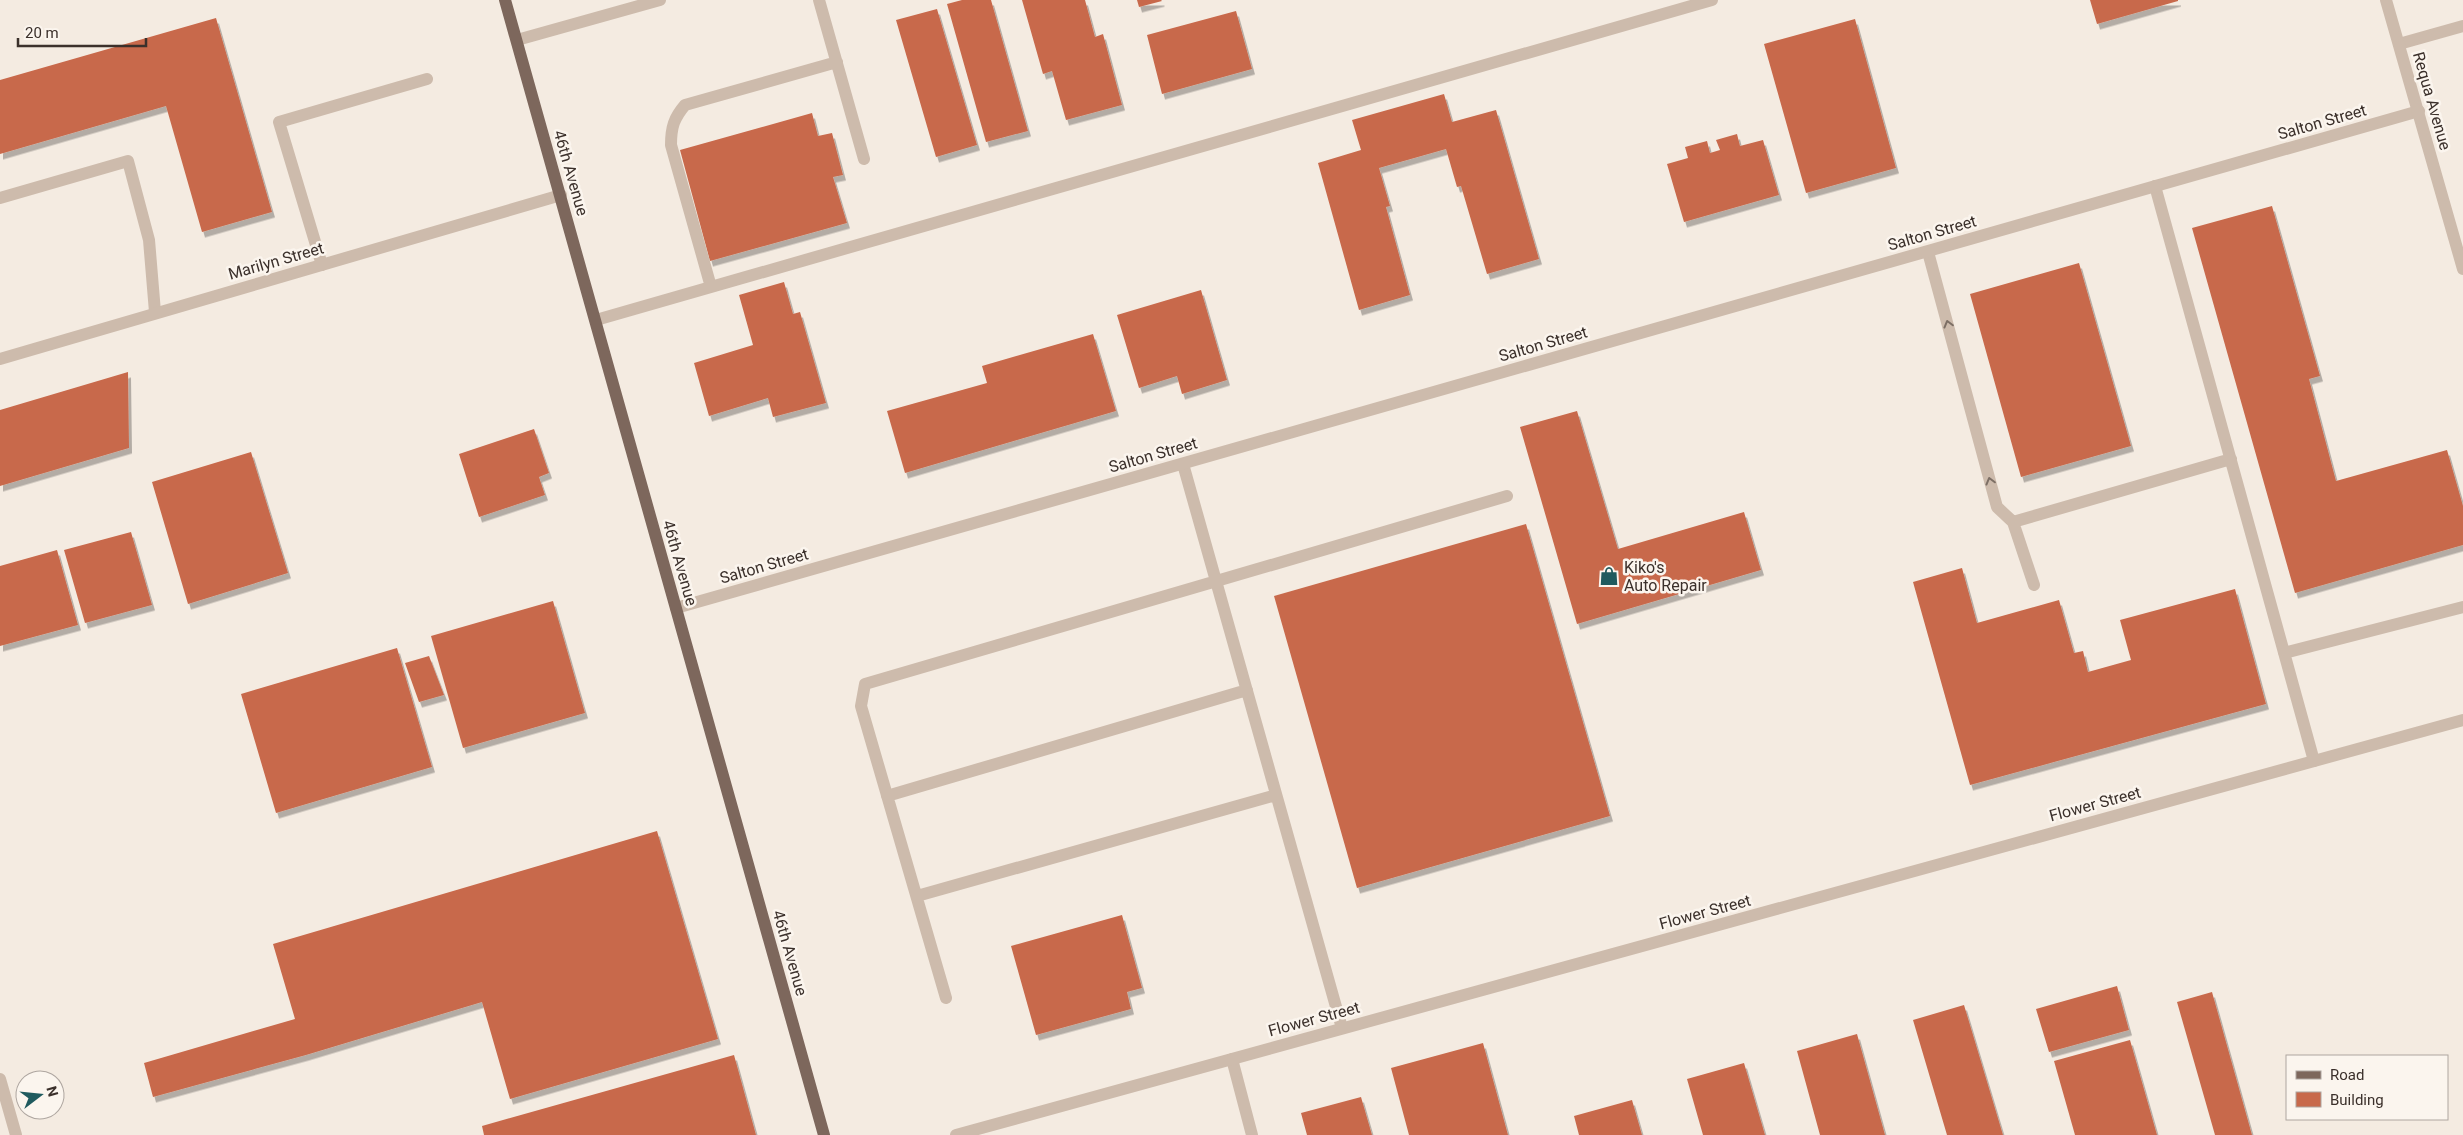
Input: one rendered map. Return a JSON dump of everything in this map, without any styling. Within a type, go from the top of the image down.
[{"type":"main road","name":"46th Avenue","points":[[505,0],[824,1135]]},
{"type":"street","points":[[517,40],[660,0]]},
{"type":"street","points":[[819,0],[864,159]]},
{"type":"street","points":[[596,320],[1712,0]]},
{"type":"street","name":"Requa Avenue","points":[[2386,0],[2463,269]]},
{"type":"street","points":[[2399,44],[2463,26]]},
{"type":"street","points":[[712,287],[672,145],[671,126],[685,105],[837,62]]},
{"type":"street","points":[[322,265],[279,122],[427,78]]},
{"type":"street","name":"Salton Street","points":[[676,608],[2418,111]]},
{"type":"street","points":[[0,198],[128,161],[150,240],[156,312]]},
{"type":"street","points":[[2155,186],[2314,761]]},
{"type":"street","name":"Marilyn Street","points":[[0,359],[156,312],[561,196]]},
{"type":"street","points":[[1928,252],[1997,507],[2013,522],[2034,585]]},
{"type":"street","points":[[2013,522],[2230,459]]},
{"type":"street","points":[[1183,464],[1342,1028]]},
{"type":"street","points":[[946,998],[861,706],[865,684],[1507,496]]},
{"type":"street","points":[[2284,653],[2463,607]]},
{"type":"street","points":[[887,796],[1247,690]]},
{"type":"street","name":"Flower Street","points":[[956,1135],[2463,720]]},
{"type":"street","points":[[917,896],[1276,795]]},
{"type":"street","points":[[1232,1059],[1252,1135]]},
{"type":"street","points":[[0,1079],[16,1135]]},
{"type":"building","points":[[962,0],[991,0],[1028,131],[986,142],[947,4]]},
{"type":"building","points":[[1022,0],[1085,0],[1095,37],[1103,34],[1122,105],[1066,120],[1052,71],[1043,74]]},
{"type":"building","points":[[1137,0],[1161,0],[1162,1],[1139,7]]},
{"type":"building","points":[[2090,0],[2178,0],[2178,1],[2097,24]]},
{"type":"building","points":[[937,9],[977,145],[936,157],[896,20]]},
{"type":"building","points":[[1236,11],[1252,69],[1162,94],[1147,35]]},
{"type":"building","points":[[216,18],[272,212],[202,232],[166,106],[0,154],[0,80]]},
{"type":"building","points":[[1855,19],[1896,168],[1806,193],[1764,44]]},
{"type":"building","points":[[1444,94],[1452,122],[1496,110],[1539,259],[1487,274],[1461,186],[1457,187],[1446,149],[1379,168],[1390,206],[1386,207],[1410,295],[1359,310],[1318,163],[1361,150],[1352,120]]},
{"type":"building","points":[[812,113],[818,136],[832,133],[843,175],[833,177],[847,223],[710,261],[680,150]]},
{"type":"building","points":[[1737,134],[1740,146],[1763,140],[1779,195],[1684,222],[1667,164],[1688,158],[1685,147],[1707,141],[1710,153],[1720,150],[1716,140]]},
{"type":"building","points":[[2272,206],[2320,376],[2309,379],[2336,481],[2447,450],[2463,506],[2463,545],[2295,593],[2192,228]]},
{"type":"building","points":[[2079,263],[2131,446],[2021,477],[1970,294]]},
{"type":"building","points":[[784,282],[793,314],[800,312],[826,403],[773,417],[768,398],[709,416],[694,363],[753,345],[739,295]]},
{"type":"building","points":[[1201,290],[1227,380],[1182,394],[1177,376],[1139,388],[1117,315]]},
{"type":"building","points":[[1093,334],[1116,411],[905,473],[887,411],[987,383],[982,366]]},
{"type":"building","points":[[128,372],[129,448],[0,486],[0,410]]},
{"type":"building","points":[[1577,411],[1618,549],[1744,512],[1761,570],[1577,624],[1520,427]]},
{"type":"building","points":[[534,429],[549,473],[539,477],[545,495],[479,517],[459,454]]},
{"type":"building","points":[[251,452],[288,573],[188,604],[152,482]]},
{"type":"building","points":[[1526,524],[1610,816],[1357,888],[1274,596]]},
{"type":"building","points":[[131,532],[152,605],[85,623],[64,550]]},
{"type":"building","points":[[57,550],[78,625],[0,646],[0,566]]},
{"type":"building","points":[[1962,568],[1977,623],[2059,600],[2074,653],[2083,651],[2088,672],[2131,660],[2120,620],[2235,589],[2266,704],[1970,785],[1913,582]]},
{"type":"building","points":[[553,601],[585,713],[463,748],[431,636]]},
{"type":"building","points":[[397,648],[432,767],[276,813],[241,694]]},
{"type":"building","points":[[429,656],[444,695],[419,702],[405,663]]},
{"type":"building","points":[[657,831],[718,1039],[510,1099],[482,1002],[306,1055],[153,1097],[144,1063],[295,1019],[273,944]]},
{"type":"building","points":[[1122,915],[1142,988],[1127,992],[1131,1009],[1036,1035],[1011,946]]},
{"type":"building","points":[[2117,986],[2129,1030],[2049,1052],[2036,1009]]},
{"type":"building","points":[[2212,992],[2252,1135],[2215,1135],[2177,1002]]},
{"type":"building","points":[[1964,1005],[2003,1135],[1947,1135],[1913,1020]]},
{"type":"building","points":[[1857,1034],[1885,1135],[1820,1135],[1797,1051]]},
{"type":"building","points":[[2130,1040],[2157,1135],[2075,1135],[2054,1061]]},
{"type":"building","points":[[1483,1043],[1508,1135],[1409,1135],[1391,1068]]},
{"type":"building","points":[[734,1055],[756,1135],[484,1135],[482,1126]]},
{"type":"building","points":[[1744,1063],[1765,1135],[1703,1135],[1687,1079]]},
{"type":"building","points":[[1361,1097],[1372,1135],[1307,1135],[1301,1113]]},
{"type":"building","points":[[1632,1100],[1642,1135],[1579,1135],[1574,1116]]},
{"type":"place","name":"Kiko's Auto Repair","points":[[1609,576]]}]
